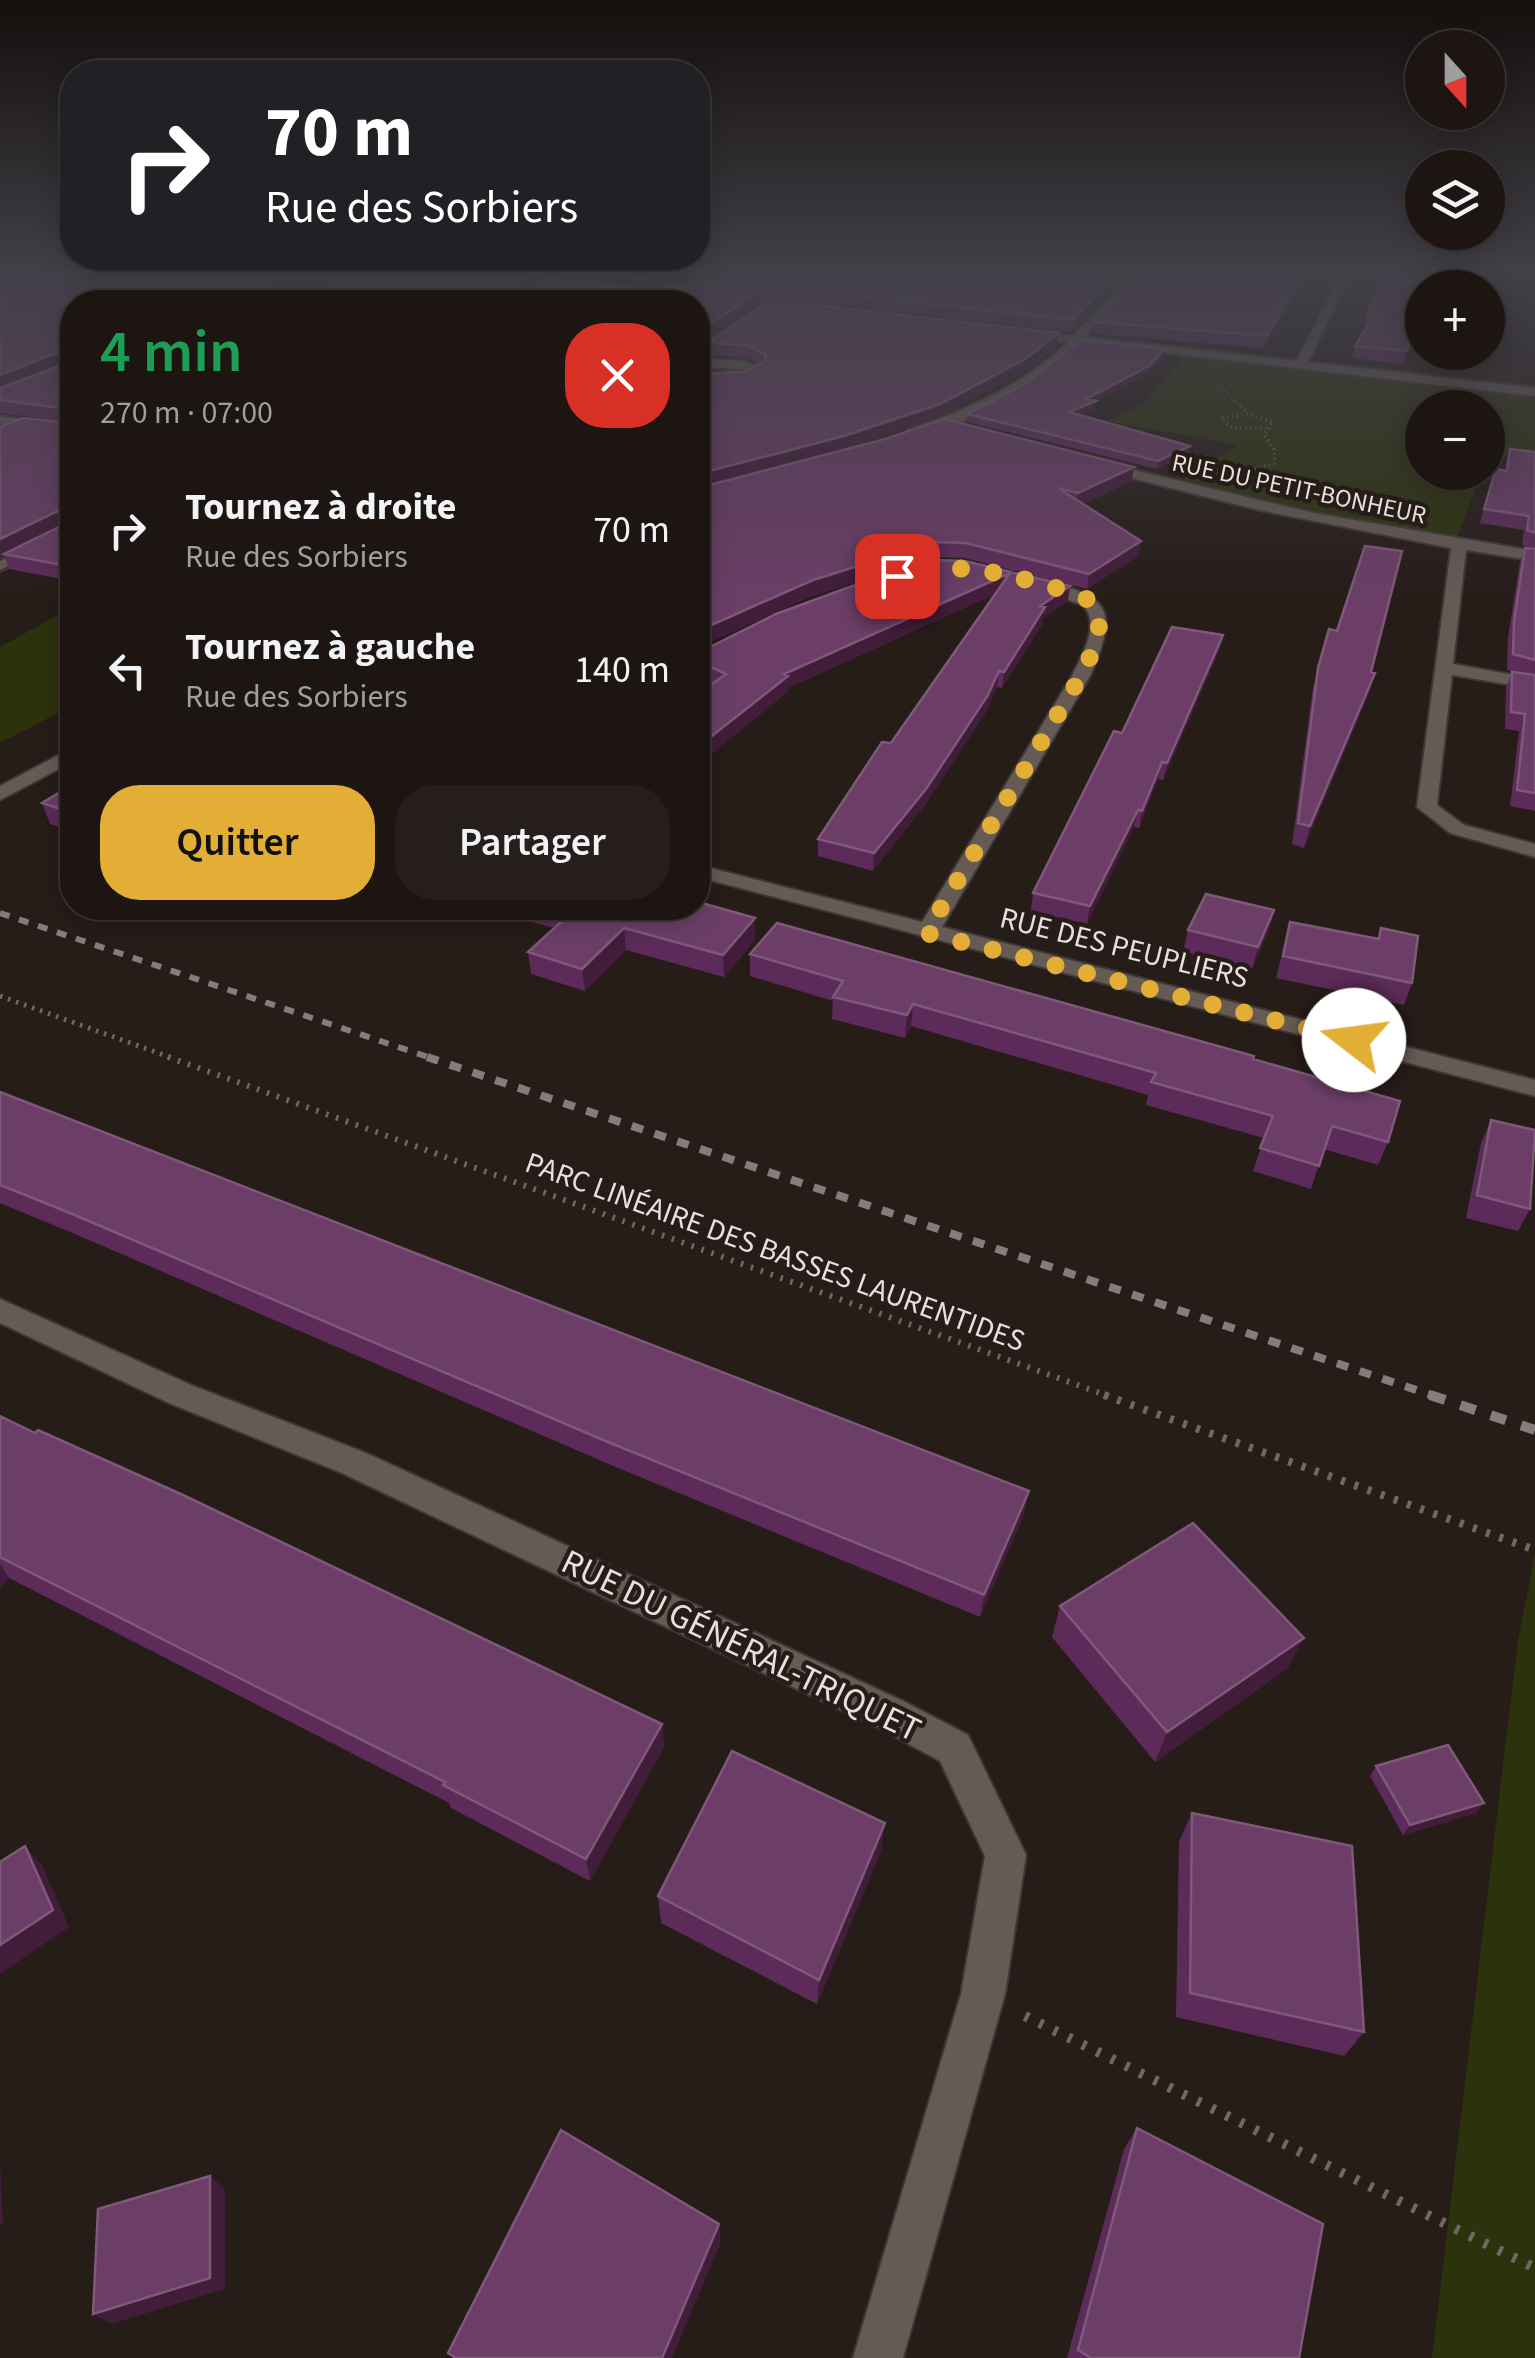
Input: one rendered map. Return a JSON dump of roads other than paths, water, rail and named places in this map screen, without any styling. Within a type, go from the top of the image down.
[{"type":"street","points":[[899,438],[940,424],[1018,384]]},
{"type":"street","points":[[1469,384],[1535,392]]},
{"type":"street","points":[[0,420],[60,428]]},
{"type":"street","points":[[940,424],[965,430]]},
{"type":"street","name":"RUE DU PETIT-BONHEUR","points":[[1085,462],[1220,499],[1460,546],[1535,556]]},
{"type":"street","points":[[1460,546],[1427,807],[1458,830],[1535,851]]},
{"type":"street","points":[[926,933],[1100,638],[1098,610],[1088,598],[1012,577]]},
{"type":"street","points":[[1444,668],[1535,684]]},
{"type":"street","points":[[0,794],[60,761]]},
{"type":"street","name":"RUE DES PEUPLIERS","points":[[710,874],[1535,1088]]},
{"type":"street","name":"RUE DU GÉNÉRAL-TRIQUET","points":[[0,1310],[180,1394],[372,1471],[890,1714],[954,1748],[1006,1855],[983,1994],[878,2358]]},
{"type":"lane","points":[[0,436],[27,424]]},
{"type":"lane","points":[[0,566],[60,534]]},
{"type":"railway","points":[[0,913],[434,1059]]},
{"type":"railway","points":[[427,1057],[1437,1397]]},
{"type":"railway","points":[[1430,1395],[1535,1430]]}]
